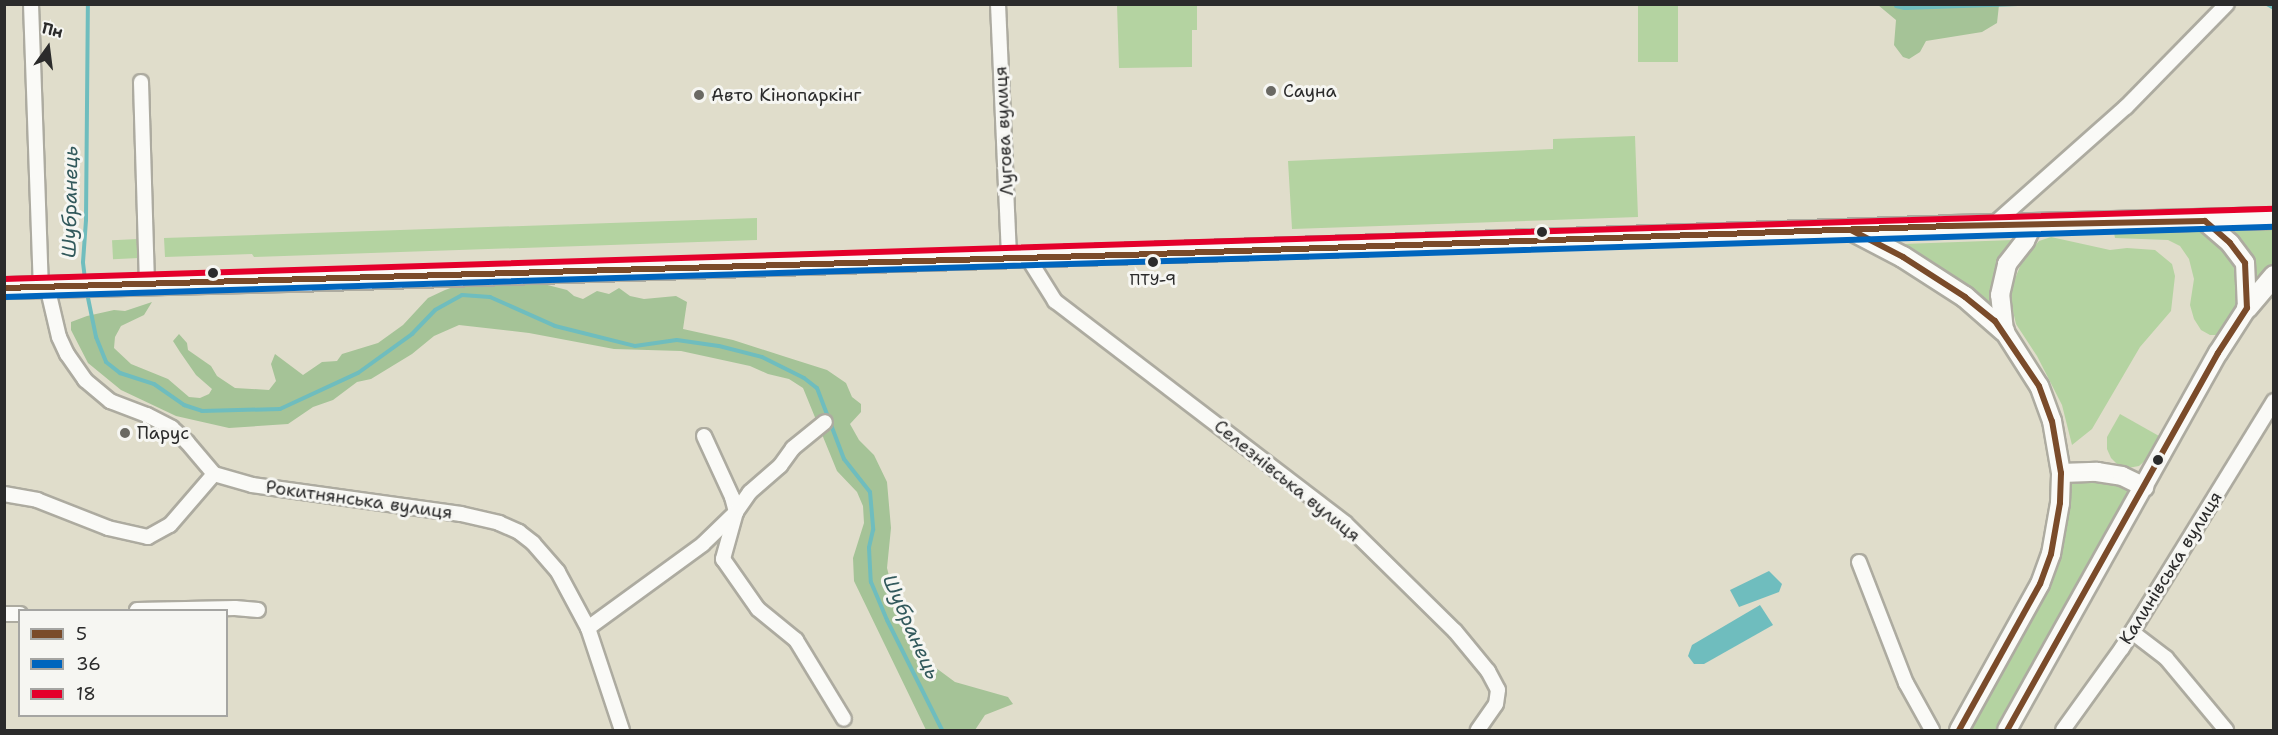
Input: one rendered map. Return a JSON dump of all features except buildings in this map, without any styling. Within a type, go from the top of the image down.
[{"type":"highway","points":[[4,288],[1018,258],[1851,229],[2274,218]]},
{"type":"highway","points":[[1851,229],[1903,257],[1965,297],[2004,330]]},
{"type":"highway","points":[[2247,308],[2274,276]]},
{"type":"main road","points":[[2007,730],[2218,353],[2247,308],[2244,263],[2230,243],[2205,221]]},
{"type":"main road","points":[[1959,730],[2040,584],[2051,554],[2060,503],[2061,473],[2052,421],[2039,386],[2004,330],[2000,295],[2001,280],[2007,264],[2025,241],[2033,224]]},
{"type":"main road","points":[[2061,473],[2097,472],[2122,476],[2145,487]]},
{"type":"street","points":[[4,494],[37,500],[108,528],[152,536],[170,525],[214,474],[172,428],[147,415],[110,401],[85,380],[67,354],[59,337],[48,286],[31,4]]},
{"type":"street","name":"Лугова вулиця","points":[[998,4],[1018,258]]},
{"type":"street","points":[[1994,225],[2126,107],[2227,4]]},
{"type":"street","points":[[141,82],[141,284]]},
{"type":"street","name":"Селезнівська вулиця","points":[[1018,258],[1055,301],[1345,523],[1455,631],[1488,671],[1498,690],[1496,704],[1481,729]]},
{"type":"street","name":"Калинівська вулиця","points":[[2063,730],[2132,632],[2274,400]]},
{"type":"street","points":[[588,628],[703,544],[736,512],[750,492],[780,466],[793,448],[825,422]]},
{"type":"street","points":[[704,436],[732,497],[736,512],[723,559],[758,609],[796,640],[844,719]]},
{"type":"street","name":"Рокитнянська вулиця","points":[[214,474],[252,485],[461,514],[499,523],[519,532],[533,543],[558,572],[588,628],[622,730]]},
{"type":"street","points":[[1859,562],[1906,683],[1932,730]]},
{"type":"street","points":[[186,609],[258,610]]},
{"type":"street","points":[[2132,632],[2166,658],[2226,730]]},
{"type":"green space","points":[[1117,5],[1197,5],[1197,30],[1192,30],[1192,67],[1119,68]]},
{"type":"green space","points":[[1638,5],[1678,5],[1678,62],[1638,62]]},
{"type":"green space","points":[[1878,5],[1999,5],[1997,23],[1982,32],[1926,41],[1920,52],[1909,59],[1903,57],[1894,45],[1896,20]]},
{"type":"green space","points":[[1635,136],[1638,217],[1292,229],[1288,161],[1553,149],[1553,139]]},
{"type":"green space","points":[[757,218],[757,240],[254,257],[252,254],[165,257],[164,238]]},
{"type":"green space","points":[[2273,229],[2273,263],[2255,284],[2252,272],[2226,230]]},
{"type":"green space","points":[[2201,232],[2212,238],[2227,252],[2238,277],[2239,299],[2230,322],[2219,335],[2210,335],[2201,330],[2194,319],[2190,305],[2194,279],[2189,259],[2180,246],[2168,240],[2115,238],[2114,233]]},
{"type":"green space","points":[[2051,237],[2110,250],[2127,248],[2155,250],[2172,264],[2175,276],[2171,311],[2140,347],[2092,429],[2072,445],[2062,405],[2037,356],[2016,324],[2011,303],[2012,286],[2023,259],[2039,241]]},
{"type":"green space","points":[[138,239],[139,258],[113,259],[112,240]]},
{"type":"green space","points":[[2013,240],[2004,249],[1992,279],[1993,309],[1971,287],[1903,244]]},
{"type":"green space","points":[[528,280],[567,290],[583,299],[597,291],[609,294],[619,288],[630,296],[644,299],[676,296],[687,302],[683,329],[733,340],[827,370],[846,383],[852,397],[861,404],[861,412],[850,424],[859,440],[874,455],[887,482],[891,528],[887,568],[896,604],[932,665],[955,682],[1008,697],[1013,704],[985,715],[975,730],[926,730],[854,581],[853,558],[864,523],[863,506],[857,492],[837,471],[803,388],[789,379],[768,374],[750,366],[681,351],[614,349],[529,333],[459,325],[434,336],[412,354],[371,379],[357,382],[333,400],[313,407],[288,424],[229,428],[176,416],[121,390],[88,363],[71,330],[71,322],[87,316],[114,310],[125,311],[152,302],[144,315],[121,326],[115,337],[114,348],[131,364],[168,379],[189,397],[200,398],[209,394],[212,389],[196,375],[173,341],[179,334],[187,343],[188,350],[211,366],[217,376],[235,388],[269,390],[276,381],[271,364],[275,354],[303,375],[322,362],[337,361],[342,354],[378,343],[403,325],[428,298],[445,290],[456,286]]},
{"type":"green space","points":[[2120,414],[2159,436],[2147,459],[2139,466],[2128,468],[2118,465],[2111,458],[2107,449],[2107,437]]},
{"type":"green space","points":[[2112,480],[2126,486],[2128,491],[1995,730],[1966,730],[2006,659],[2070,484]]},
{"type":"water","points":[[1769,571],[1782,584],[1779,592],[1739,607],[1730,590]]},
{"type":"water","points":[[1760,605],[1773,625],[1704,664],[1694,664],[1688,656],[1692,645]]},
{"type":"waterway","name":"Шубранець","points":[[85,279],[83,262],[86,220],[88,4]]},
{"type":"waterway","points":[[1896,6],[1905,8],[2018,4]]},
{"type":"waterway","points":[[2267,4],[2274,8]]},
{"type":"waterway","name":"Шубранець","points":[[87,293],[96,337],[106,362],[120,373],[154,384],[184,405],[202,411],[280,409],[358,373],[412,334],[435,310],[462,295],[490,297],[555,326],[635,346],[677,340],[719,346],[762,357],[804,378],[817,388],[844,459],[870,492],[873,530],[869,548],[871,582],[887,620],[942,730]]},
{"type":"transit line","name":"18","points":[[4,279],[2274,209]]},
{"type":"transit line","name":"5","points":[[4,288],[1153,254],[1951,226],[2205,221],[2230,243],[2245,263],[2247,308],[2218,353],[2007,730]]},
{"type":"transit line","name":"36","points":[[4,297],[2274,227]]},
{"type":"transit line","name":"5","points":[[1851,230],[1903,257],[1965,297],[1995,321],[2039,386],[2052,421],[2061,473],[2060,503],[2051,554],[2040,584],[1959,730]]},
{"type":"place","name":"Сауна","points":[[1271,91]]},
{"type":"place","name":"Авто Кінопаркінг","points":[[699,95]]},
{"type":"place","name":"ПТУ-9","points":[[1153,262]]},
{"type":"place","name":"Парус","points":[[125,433]]}]
